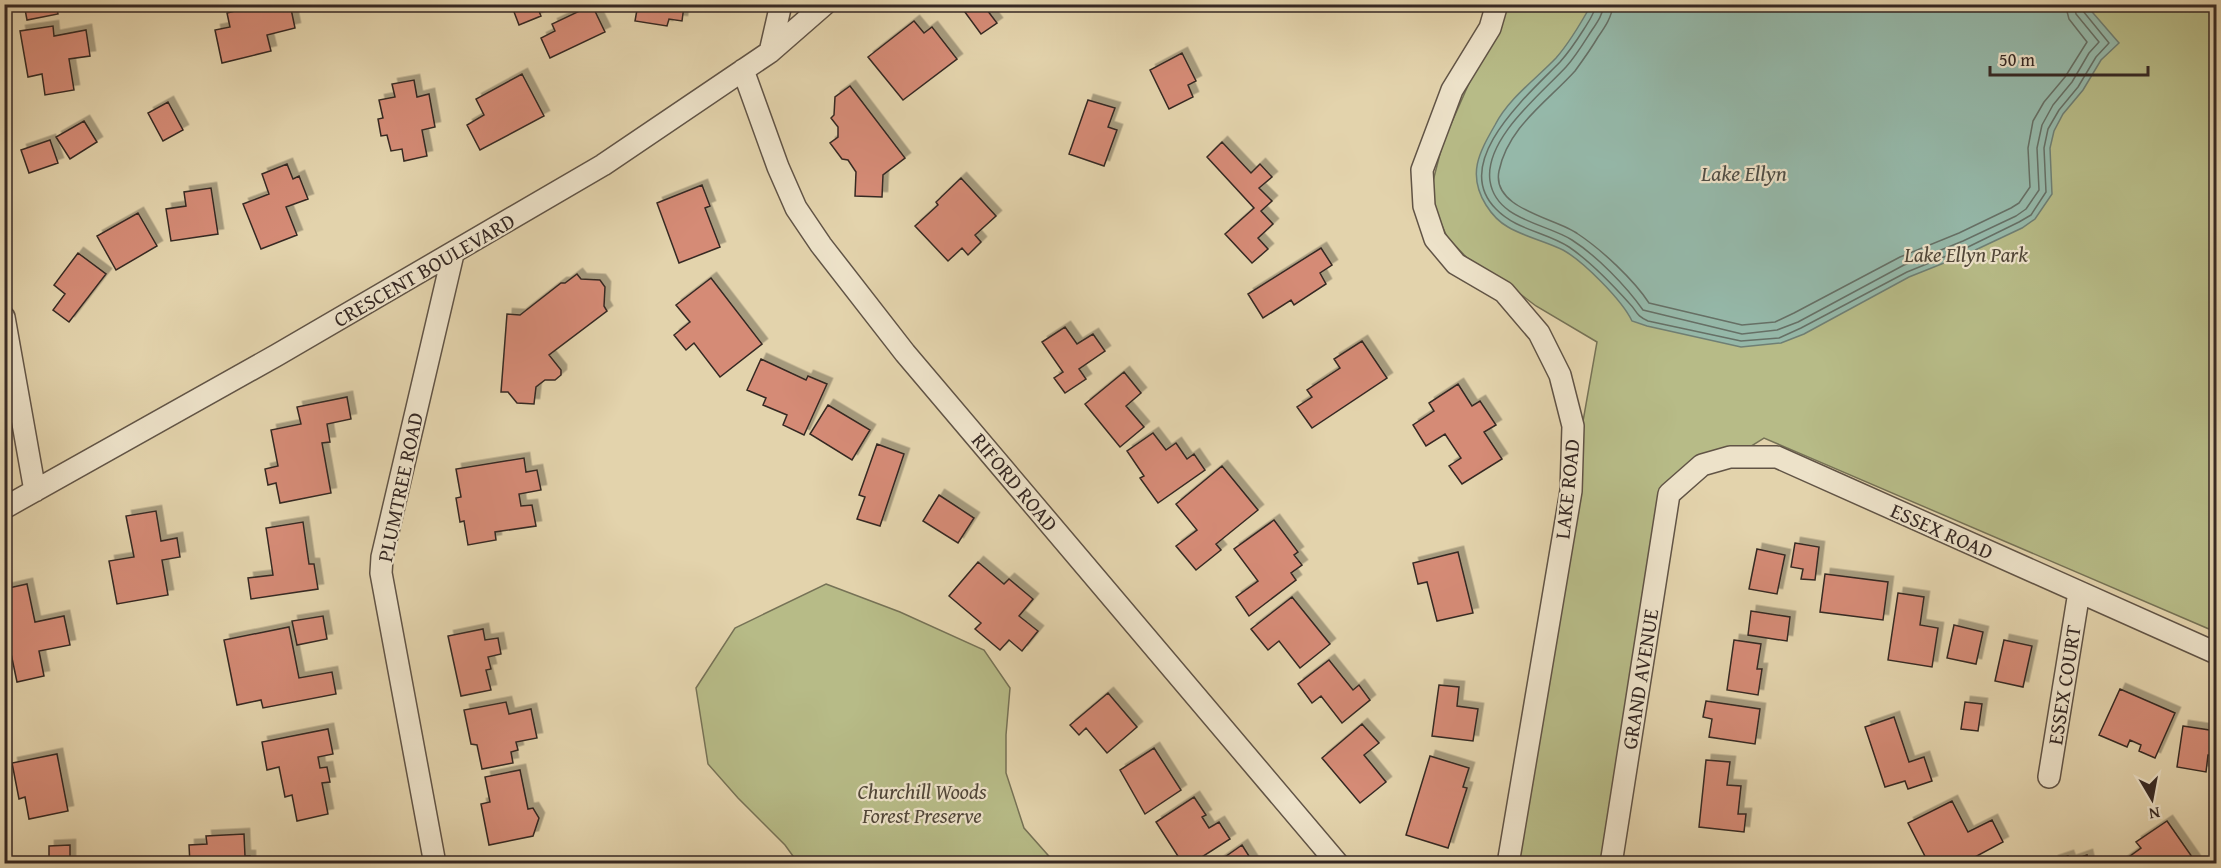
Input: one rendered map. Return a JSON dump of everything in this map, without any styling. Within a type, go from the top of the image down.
[{"type":"street","points":[[770,52],[781,4]]},
{"type":"street","name":"CRESCENT BOULEVARD","points":[[4,508],[453,254],[603,165],[770,52],[825,4]]},
{"type":"street","name":"LAKE ROAD","points":[[1497,4],[1490,28],[1452,90],[1422,170],[1424,206],[1435,239],[1456,264],[1504,292],[1539,333],[1560,375],[1574,426],[1571,491],[1508,864]]},
{"type":"street","name":"RIFORD ROAD","points":[[743,70],[782,177],[796,208],[821,245],[905,353],[1338,864]]},
{"type":"street","name":"PLUMTREE ROAD","points":[[435,864],[381,573],[382,557],[453,254]]},
{"type":"street","points":[[4,317],[35,491]]},
{"type":"street","name":"ESSEX ROAD","points":[[1669,494],[1701,465],[1730,457],[1777,457],[2217,653]]},
{"type":"street","name":"GRAND AVENUE","points":[[1611,864],[1669,494]]},
{"type":"street","name":"ESSEX COURT","points":[[2049,777],[2079,592]]},
{"type":"green space","name":"Lake Ellyn Park","points":[[1501,5],[2216,5],[2216,632],[1764,438],[1711,471],[1676,503],[1619,863],[1505,863],[1597,342],[1536,306],[1498,277],[1467,258],[1447,237],[1436,212],[1432,185],[1443,142],[1497,20]]},
{"type":"green space","name":"Churchill Woods Forest Preserve","points":[[826,584],[900,612],[984,650],[1010,688],[1006,773],[1024,828],[1055,863],[798,863],[785,845],[708,764],[696,688],[735,628]]},
{"type":"water","name":"Lake Ellyn","points":[[1591,5],[2087,6],[2119,43],[2101,60],[2083,90],[2063,114],[2054,131],[2050,148],[2052,194],[2035,219],[2022,228],[1969,253],[1909,277],[1804,334],[1781,343],[1741,347],[1632,321],[1611,292],[1581,263],[1563,250],[1521,234],[1505,225],[1490,211],[1480,194],[1476,173],[1477,164],[1495,125],[1515,97],[1561,52]]},
{"type":"building","points":[[24,4],[56,4],[58,14],[27,20]]},
{"type":"building","points":[[290,4],[295,28],[267,35],[271,51],[222,63],[215,30],[230,27],[227,13],[259,5],[260,10]]},
{"type":"building","points":[[511,4],[536,4],[541,16],[519,25]]},
{"type":"building","points":[[638,4],[694,4],[693,8],[684,6],[682,21],[669,19],[667,26],[635,21]]},
{"type":"building","points":[[959,4],[986,4],[984,6],[997,23],[981,34]]},
{"type":"building","points":[[2076,4],[2138,4],[2138,8]]},
{"type":"building","points":[[592,5],[605,32],[550,58],[541,38],[555,31],[552,24]]},
{"type":"building","points":[[914,21],[924,33],[932,27],[957,59],[903,100],[868,57]]},
{"type":"building","points":[[53,26],[54,36],[86,30],[90,56],[69,59],[74,90],[45,95],[42,74],[28,77],[20,31]]},
{"type":"building","points":[[1182,53],[1196,81],[1188,85],[1193,97],[1169,109],[1150,70]]},
{"type":"building","points":[[522,74],[544,116],[480,150],[467,125],[484,115],[476,99]]},
{"type":"building","points":[[414,80],[417,97],[429,94],[435,127],[422,130],[427,156],[404,161],[402,149],[391,151],[387,135],[381,136],[378,119],[383,118],[379,100],[395,97],[392,84]]},
{"type":"building","points":[[850,86],[905,158],[883,175],[882,197],[855,196],[856,172],[848,160],[842,159],[830,143],[838,137],[838,127],[831,118],[834,115],[835,97]]},
{"type":"building","points":[[1088,100],[1115,108],[1108,127],[1117,130],[1104,166],[1069,154]]},
{"type":"building","points":[[168,102],[183,130],[163,141],[148,113]]},
{"type":"building","points":[[84,121],[97,142],[70,159],[56,137]]},
{"type":"building","points":[[50,140],[58,163],[29,173],[21,150]]},
{"type":"building","points":[[1222,142],[1251,173],[1260,164],[1272,177],[1259,188],[1272,201],[1261,211],[1273,224],[1258,238],[1268,249],[1252,263],[1225,234],[1254,208],[1207,157]]},
{"type":"building","points":[[287,164],[293,179],[299,176],[308,199],[286,207],[297,235],[261,249],[243,204],[269,194],[262,174]]},
{"type":"building","points":[[961,178],[996,216],[975,235],[981,242],[968,255],[962,248],[948,261],[915,226],[938,205],[936,202]]},
{"type":"building","points":[[702,185],[710,206],[705,208],[720,247],[679,263],[657,203]]},
{"type":"building","points":[[211,188],[218,234],[171,241],[166,209],[186,206],[184,192]]},
{"type":"building","points":[[138,213],[157,246],[116,270],[97,236]]},
{"type":"building","points":[[1321,248],[1332,265],[1320,273],[1326,284],[1294,305],[1291,300],[1263,318],[1248,294]]},
{"type":"building","points":[[78,253],[106,274],[69,322],[53,310],[65,294],[54,285]]},
{"type":"building","points":[[577,274],[581,279],[600,280],[605,287],[604,306],[607,311],[549,355],[561,370],[561,375],[555,380],[545,380],[536,387],[534,404],[517,403],[508,392],[501,392],[507,314],[520,315],[561,283],[565,283]]},
{"type":"building","points":[[711,278],[762,344],[720,377],[694,343],[686,350],[674,335],[690,322],[676,305]]},
{"type":"building","points":[[1065,327],[1077,344],[1093,334],[1105,351],[1079,369],[1086,379],[1065,393],[1054,378],[1063,372],[1042,342]]},
{"type":"building","points":[[1362,341],[1387,378],[1312,428],[1297,407],[1312,397],[1307,390],[1340,368],[1334,359]]},
{"type":"building","points":[[761,359],[806,380],[808,376],[827,384],[804,435],[783,425],[787,415],[763,405],[766,398],[747,390]]},
{"type":"building","points":[[1124,372],[1141,393],[1126,406],[1144,427],[1120,447],[1085,404]]},
{"type":"building","points":[[1458,384],[1472,406],[1480,401],[1496,425],[1484,432],[1502,459],[1462,484],[1449,466],[1461,458],[1445,434],[1426,446],[1413,425],[1434,411],[1429,403]]},
{"type":"building","points":[[347,397],[351,419],[327,424],[330,442],[322,443],[331,493],[280,503],[276,483],[268,485],[265,469],[278,466],[271,430],[301,424],[297,407]]},
{"type":"building","points":[[828,405],[870,430],[852,460],[810,434]]},
{"type":"building","points":[[1153,433],[1166,450],[1176,443],[1187,459],[1194,454],[1205,470],[1158,503],[1140,478],[1144,476],[1127,451]]},
{"type":"building","points":[[877,444],[904,454],[880,526],[857,519],[865,497],[859,495]]},
{"type":"building","points":[[524,458],[526,472],[537,470],[541,490],[519,494],[521,506],[532,505],[536,526],[495,532],[496,540],[468,545],[464,521],[460,522],[456,498],[461,497],[456,469]]},
{"type":"building","points":[[1222,466],[1258,510],[1216,544],[1221,550],[1196,570],[1176,546],[1197,530],[1176,504]]},
{"type":"building","points":[[939,495],[974,518],[958,543],[923,521]]},
{"type":"building","points":[[156,511],[161,541],[177,538],[180,557],[162,560],[168,595],[117,604],[109,561],[134,557],[126,516]]},
{"type":"building","points":[[1274,520],[1298,552],[1294,555],[1302,565],[1291,573],[1296,580],[1249,616],[1236,597],[1258,581],[1234,549]]},
{"type":"building","points":[[303,522],[309,564],[314,564],[318,589],[251,599],[248,578],[273,575],[266,528]]},
{"type":"building","points":[[1795,543],[1819,547],[1815,580],[1801,579],[1803,569],[1791,567]]},
{"type":"building","points":[[1757,549],[1785,555],[1777,594],[1749,589]]},
{"type":"building","points":[[1458,552],[1473,613],[1437,621],[1427,582],[1418,584],[1413,563]]},
{"type":"building","points":[[978,562],[1004,584],[1009,579],[1033,599],[1019,616],[1038,631],[1022,651],[1009,640],[1000,650],[975,629],[981,623],[949,596]]},
{"type":"building","points":[[1825,574],[1888,582],[1883,620],[1820,612]]},
{"type":"building","points":[[27,584],[35,622],[64,616],[70,645],[39,651],[44,676],[17,682],[4,620],[4,589]]},
{"type":"building","points":[[1898,593],[1924,597],[1920,625],[1938,628],[1932,667],[1888,660]]},
{"type":"building","points":[[1292,597],[1330,644],[1300,668],[1279,641],[1268,650],[1251,629]]},
{"type":"building","points":[[1751,611],[1790,617],[1787,641],[1748,635]]},
{"type":"building","points":[[323,616],[327,639],[297,645],[292,621]]},
{"type":"building","points":[[1954,625],[1983,632],[1976,664],[1947,658]]},
{"type":"building","points":[[289,627],[299,678],[332,672],[336,694],[263,708],[261,700],[237,705],[224,640]]},
{"type":"building","points":[[483,629],[485,640],[498,638],[501,654],[488,657],[491,669],[486,670],[491,690],[461,696],[448,636]]},
{"type":"building","points":[[1734,640],[1761,644],[1757,669],[1762,669],[1758,695],[1727,690]]},
{"type":"building","points":[[2004,640],[2032,646],[2023,687],[1995,681]]},
{"type":"building","points":[[1329,660],[1353,690],[1359,685],[1370,700],[1342,723],[1321,696],[1312,703],[1298,684]]},
{"type":"building","points":[[1439,685],[1459,687],[1457,706],[1478,709],[1473,741],[1432,736]]},
{"type":"building","points":[[2120,689],[2175,713],[2155,758],[2139,751],[2141,745],[2130,740],[2127,747],[2099,735]]},
{"type":"building","points":[[1108,693],[1137,727],[1107,753],[1086,728],[1079,735],[1070,725]]},
{"type":"building","points":[[1706,701],[1760,709],[1755,744],[1709,737],[1712,719],[1703,717]]},
{"type":"building","points":[[506,702],[509,714],[531,709],[537,738],[516,742],[518,750],[511,752],[513,763],[482,769],[477,745],[471,744],[464,710]]},
{"type":"building","points":[[1965,702],[1982,704],[1978,731],[1961,729]]},
{"type":"building","points":[[1894,717],[1909,762],[1924,757],[1932,781],[1908,789],[1905,781],[1885,787],[1865,727]]},
{"type":"building","points":[[1362,724],[1379,743],[1364,755],[1386,782],[1360,803],[1322,758]]},
{"type":"building","points":[[2183,726],[2216,731],[2216,756],[2208,755],[2206,772],[2177,767]]},
{"type":"building","points":[[328,729],[333,754],[318,757],[320,768],[327,767],[330,782],[322,783],[328,814],[297,821],[292,795],[285,797],[279,767],[267,770],[262,742]]},
{"type":"building","points":[[1154,748],[1181,790],[1145,814],[1120,770]]},
{"type":"building","points":[[57,754],[68,811],[29,819],[25,797],[19,799],[12,763]]},
{"type":"building","points":[[1430,756],[1469,768],[1463,787],[1467,788],[1448,848],[1406,835]]},
{"type":"building","points":[[1706,760],[1730,762],[1727,785],[1741,786],[1738,814],[1746,814],[1744,832],[1699,827]]},
{"type":"building","points":[[520,770],[528,809],[533,808],[539,818],[533,836],[489,845],[481,804],[490,802],[485,777]]},
{"type":"building","points":[[1194,797],[1206,815],[1202,817],[1209,828],[1219,822],[1230,839],[1191,864],[1183,864],[1156,822]]},
{"type":"building","points":[[1952,801],[1968,832],[1992,820],[2003,842],[1962,864],[1929,864],[1908,823]]},
{"type":"building","points":[[2167,821],[2197,864],[2119,864],[2141,848],[2136,842]]},
{"type":"building","points":[[244,834],[245,856],[250,856],[250,864],[190,864],[189,845],[207,844],[206,836]]},
{"type":"building","points":[[70,845],[70,864],[49,864],[49,846]]},
{"type":"building","points":[[1242,845],[1254,864],[1215,864]]},
{"type":"building","points":[[2087,855],[2089,864],[2054,864],[2053,861],[2068,856],[2070,861]]}]
